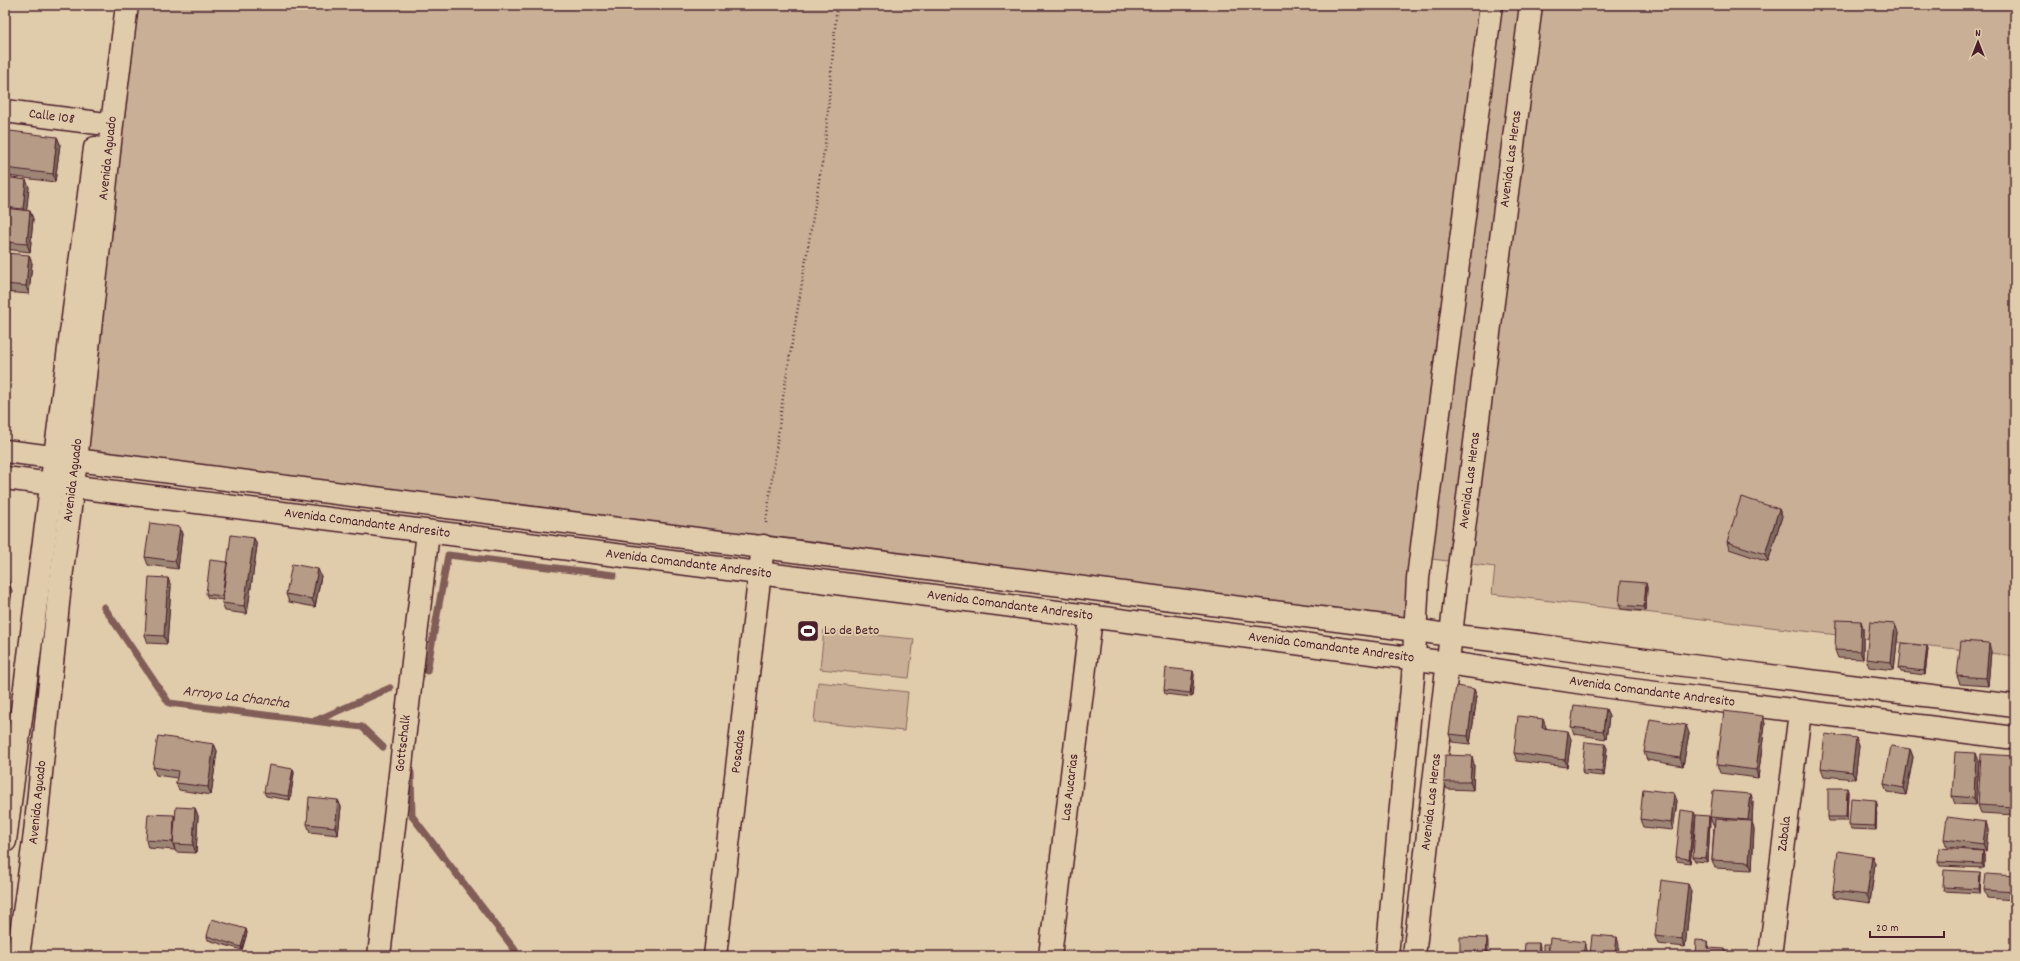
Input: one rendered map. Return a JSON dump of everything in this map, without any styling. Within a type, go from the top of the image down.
[{"type":"main road","name":"Avenida Aguado","points":[[18,956],[35,832],[59,594],[61,485],[54,457],[113,5]]},
{"type":"main road","name":"Avenida Aguado","points":[[6,832],[61,485],[76,461],[111,132],[127,5]]},
{"type":"main road","name":"Avenida Las Heras","points":[[1387,956],[1400,828],[1419,570],[1491,5]]},
{"type":"main road","name":"Avenida Las Heras","points":[[1414,956],[1451,636],[1531,5]]},
{"type":"main road","name":"Calle 108","points":[[5,111],[98,123]]},
{"type":"main road","name":"Avenida Comandante Andresito","points":[[5,451],[763,546],[1623,658],[2015,706]]},
{"type":"main road","name":"Avenida Comandante Andresito","points":[[5,478],[759,573],[1091,618],[1448,663],[1624,689],[2015,738]]},
{"type":"main road","name":"Gottschalk","points":[[379,956],[428,532]]},
{"type":"main road","name":"Posadas","points":[[715,956],[763,546]]},
{"type":"main road","name":"Las Aucarias","points":[[1050,956],[1091,618]]},
{"type":"main road","name":"Zabala","points":[[1770,956],[1800,712]]},
{"type":"path","points":[[763,546],[783,397],[825,145],[837,5]]},
{"type":"shaded area","points":[[134,5],[2015,5],[2015,656],[1492,594],[1495,567],[1424,558],[1416,621],[79,450]]},
{"type":"shaded area","points":[[824,630],[914,639],[909,678],[820,669]]},
{"type":"shaded area","points":[[818,682],[908,692],[904,731],[814,722]]},
{"type":"building","points":[[10,131],[57,137],[53,174],[5,168]]},
{"type":"building","points":[[5,177],[26,180],[23,209],[5,207]]},
{"type":"building","points":[[5,208],[30,211],[27,244],[5,242]]},
{"type":"building","points":[[5,253],[29,255],[26,286],[5,284]]},
{"type":"building","points":[[5,299],[6,299],[5,331]]},
{"type":"building","points":[[1741,497],[1779,509],[1765,554],[1727,542]]},
{"type":"building","points":[[150,523],[180,527],[175,561],[145,557]]},
{"type":"building","points":[[231,535],[254,538],[244,606],[222,603]]},
{"type":"building","points":[[210,560],[227,562],[222,596],[206,594]]},
{"type":"building","points":[[292,564],[318,569],[312,599],[286,594]]},
{"type":"building","points":[[149,577],[168,578],[164,636],[145,635]]},
{"type":"building","points":[[5,579],[8,579],[5,599]]},
{"type":"building","points":[[1621,581],[1646,583],[1644,607],[1619,605]]},
{"type":"building","points":[[1836,620],[1861,621],[1860,651],[1835,650]]},
{"type":"building","points":[[1870,622],[1895,624],[1891,662],[1866,659]]},
{"type":"building","points":[[1961,641],[1989,643],[1986,678],[1957,676]]},
{"type":"building","points":[[1902,643],[1927,646],[1924,671],[1899,668]]},
{"type":"building","points":[[1166,668],[1193,671],[1190,693],[1164,690]]},
{"type":"building","points":[[1456,686],[1474,689],[1468,736],[1449,734]]},
{"type":"building","points":[[1574,705],[1606,709],[1603,731],[1571,727]]},
{"type":"building","points":[[1724,711],[1763,716],[1756,770],[1717,765]]},
{"type":"building","points":[[1518,716],[1543,719],[1542,728],[1568,731],[1565,760],[1514,753]]},
{"type":"building","points":[[1650,719],[1686,725],[1680,758],[1644,752]]},
{"type":"building","points":[[1825,734],[1856,738],[1852,772],[1821,768]]},
{"type":"building","points":[[158,736],[214,744],[208,787],[176,783],[178,771],[153,767]]},
{"type":"building","points":[[1585,742],[1605,744],[1602,772],[1582,770]]},
{"type":"building","points":[[1891,746],[1910,749],[1903,788],[1884,784]]},
{"type":"building","points":[[1955,752],[1976,753],[1974,798],[1952,796]]},
{"type":"building","points":[[1981,754],[2015,756],[2014,807],[1978,805]]},
{"type":"building","points":[[1445,755],[1472,756],[1470,782],[1444,782]]},
{"type":"building","points":[[269,765],[293,769],[288,796],[264,792]]},
{"type":"building","points":[[1828,788],[1847,788],[1846,817],[1828,817]]},
{"type":"building","points":[[1643,789],[1674,793],[1671,823],[1640,819]]},
{"type":"building","points":[[1713,791],[1751,794],[1748,820],[1710,817]]},
{"type":"building","points":[[309,797],[338,800],[335,827],[307,824]]},
{"type":"building","points":[[1851,798],[1876,800],[1875,826],[1849,825]]},
{"type":"building","points":[[176,807],[195,808],[193,845],[173,844]]},
{"type":"building","points":[[1681,810],[1694,812],[1689,859],[1676,857]]},
{"type":"building","points":[[148,814],[174,815],[173,842],[146,840]]},
{"type":"building","points":[[1696,815],[1709,816],[1706,858],[1693,857]]},
{"type":"building","points":[[1947,817],[1986,822],[1983,844],[1944,839]]},
{"type":"building","points":[[1715,819],[1752,821],[1749,862],[1712,860]]},
{"type":"building","points":[[1939,848],[1983,851],[1982,864],[1938,862]]},
{"type":"building","points":[[1838,851],[1872,856],[1867,895],[1833,891]]},
{"type":"building","points":[[1944,870],[1980,872],[1979,889],[1943,887]]},
{"type":"building","points":[[1986,874],[2015,876],[2015,892],[1984,890]]},
{"type":"building","points":[[1661,880],[1688,884],[1682,939],[1655,936]]},
{"type":"building","points":[[212,919],[246,929],[241,947],[207,936]]},
{"type":"building","points":[[1592,935],[1617,937],[1615,956],[1590,956]]},
{"type":"building","points":[[1460,937],[1487,938],[1486,956],[1460,956]]},
{"type":"building","points":[[1550,938],[1585,942],[1583,956],[1548,956]]},
{"type":"building","points":[[1696,940],[1707,941],[1707,948],[1725,949],[1725,956],[1695,956]]},
{"type":"building","points":[[1525,943],[1539,943],[1538,954],[1543,954],[1543,944],[1549,944],[1548,956],[1524,956]]},
{"type":"building","points":[[1808,954],[1829,956],[1807,956]]},
{"type":"waterway","points":[[427,671],[448,555],[614,575]]},
{"type":"waterway","name":"Arroyo La Chancha","points":[[104,607],[169,703],[362,727],[383,747]]},
{"type":"waterway","points":[[315,721],[390,688]]},
{"type":"waterway","name":"Arroyo La Chancha","points":[[411,773],[412,816],[515,950],[517,956]]},
{"type":"place","name":"Lo de Beto","points":[[808,631]]}]
